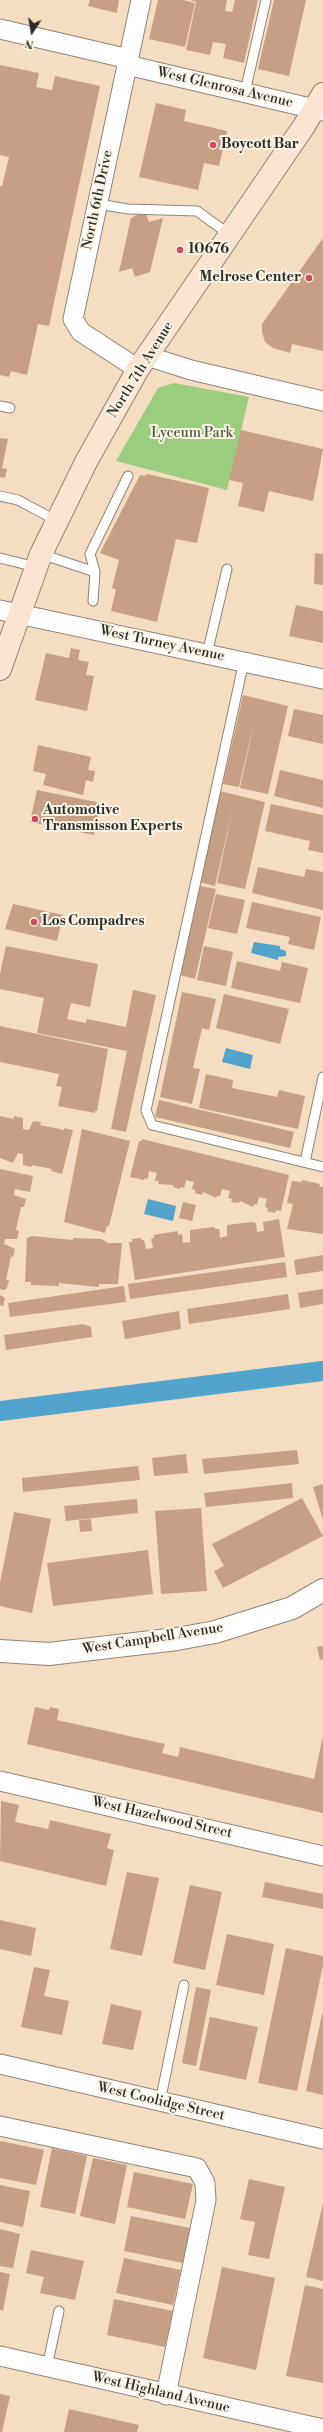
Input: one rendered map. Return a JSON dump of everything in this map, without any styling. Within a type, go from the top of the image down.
[{"type":"main road","name":"North 7th Avenue","points":[[0,669],[9,612],[38,560],[86,462],[143,363],[320,104]]},
{"type":"street","name":"North 6th Drive","points":[[141,0],[74,319],[81,332],[143,363],[192,370],[323,401]]},
{"type":"street","name":"West Glenrosa Avenue","points":[[0,29],[245,92],[320,104]]},
{"type":"street","name":"West Turney Avenue","points":[[9,612],[323,679]]},
{"type":"street","name":"West Campbell Avenue","points":[[0,1651],[49,1654],[177,1639],[215,1632],[292,1608],[323,1590]]},
{"type":"street","name":"West Hazelwood Street","points":[[0,1781],[323,1856]]},
{"type":"street","name":"West Coolidge Street","points":[[0,2064],[323,2140]]},
{"type":"street","points":[[0,2126],[197,2168],[205,2183],[206,2200],[166,2394]]},
{"type":"street","name":"West Highland Avenue","points":[[0,2356],[323,2430]]},
{"type":"lane","points":[[245,92],[266,0]]},
{"type":"lane","points":[[98,204],[128,209],[197,211],[230,235]]},
{"type":"lane","points":[[0,406],[10,408]]},
{"type":"lane","points":[[93,601],[95,572],[90,554],[128,476]]},
{"type":"lane","points":[[0,496],[18,500],[57,521]]},
{"type":"lane","points":[[0,558],[38,560],[95,572]]},
{"type":"lane","points":[[207,654],[227,569]]},
{"type":"lane","points":[[244,662],[146,1110],[152,1125],[323,1167]]},
{"type":"lane","points":[[305,1162],[323,1077]]},
{"type":"lane","points":[[160,2102],[184,1985]]},
{"type":"lane","points":[[47,2367],[59,2311]]},
{"type":"green space","name":"Lyceum Park","points":[[174,383],[249,397],[227,490],[116,461],[158,388]]},
{"type":"water","points":[[254,942],[280,946],[280,949],[286,951],[286,956],[278,957],[278,960],[251,953]]},
{"type":"water","points":[[226,1048],[253,1055],[250,1069],[222,1062]]},
{"type":"water","points":[[148,1199],[176,1206],[173,1221],[144,1214]]},
{"type":"building","points":[[90,0],[119,0],[117,13],[88,6]]},
{"type":"building","points":[[158,0],[183,0],[195,3],[185,47],[149,39]]},
{"type":"building","points":[[190,0],[227,0],[225,11],[232,12],[235,0],[258,0],[244,63],[223,58],[226,44],[213,42],[210,55],[186,50],[196,2]]},
{"type":"building","points":[[274,0],[306,0],[289,76],[258,69]]},
{"type":"building","points":[[0,65],[39,73],[36,87],[52,90],[55,76],[100,86],[49,326],[38,324],[27,375],[11,371],[9,377],[0,375],[0,186],[2,186],[9,157],[0,155]]},
{"type":"building","points":[[156,103],[186,110],[184,121],[227,131],[219,166],[204,163],[198,190],[139,177]]},
{"type":"building","points":[[145,211],[149,222],[163,218],[150,272],[135,277],[132,268],[119,272],[131,218]]},
{"type":"building","name":"Melrose Center","points":[[323,238],[323,351],[292,344],[290,353],[273,348],[265,342],[262,332],[262,324]]},
{"type":"building","points":[[241,430],[323,449],[313,501],[269,491],[264,512],[238,506],[243,483],[229,480]]},
{"type":"building","points":[[0,438],[8,439],[2,468],[7,469],[5,478],[0,477]]},
{"type":"building","points":[[147,474],[209,488],[197,543],[176,539],[157,622],[111,611],[116,590],[112,588],[119,560],[100,553],[140,475],[145,476]]},
{"type":"building","points":[[315,553],[323,554],[323,585],[314,584]]},
{"type":"building","points":[[296,605],[323,611],[323,643],[289,636]]},
{"type":"building","points":[[71,648],[80,650],[78,660],[89,662],[86,675],[94,676],[87,711],[35,700],[46,653],[69,658]]},
{"type":"building","points":[[243,695],[288,706],[268,794],[240,788],[255,718],[239,787],[223,784]]},
{"type":"building","points":[[294,709],[323,715],[323,744],[288,736]]},
{"type":"building","points":[[38,745],[91,757],[88,770],[95,771],[93,782],[86,780],[83,795],[43,785],[46,774],[33,771]]},
{"type":"building","points":[[280,770],[323,780],[323,808],[274,796]]},
{"type":"building","points":[[37,790],[101,803],[94,835],[30,822]]},
{"type":"building","points":[[220,791],[265,802],[245,889],[217,883],[234,803],[215,886],[199,882]]},
{"type":"building","points":[[271,804],[323,815],[323,853],[308,850],[310,841],[265,831]]},
{"type":"building","points":[[258,867],[304,877],[306,869],[323,872],[323,910],[252,893]]},
{"type":"building","points":[[200,886],[216,889],[195,979],[180,975]]},
{"type":"building","points":[[216,894],[245,900],[237,934],[208,928]]},
{"type":"building","points":[[252,902],[321,917],[314,950],[288,944],[290,937],[246,928]]},
{"type":"building","name":"Los Compadres","points":[[13,904],[63,915],[57,941],[5,929]]},
{"type":"building","points":[[6,946],[98,964],[90,1007],[71,1003],[67,1019],[86,1023],[87,1019],[126,1027],[133,990],[156,995],[126,1132],[111,1129],[127,1051],[37,1033],[44,998],[0,989],[0,974]]},
{"type":"building","points":[[204,946],[233,952],[226,986],[197,980]]},
{"type":"building","points":[[237,961],[280,971],[282,962],[308,968],[300,1003],[231,988]]},
{"type":"building","points":[[182,992],[216,999],[209,1030],[202,1028],[193,1068],[200,1069],[192,1104],[160,1097]]},
{"type":"building","points":[[224,994],[289,1009],[280,1044],[216,1028]]},
{"type":"building","points":[[0,1026],[108,1049],[97,1111],[95,1111],[95,1113],[58,1106],[62,1087],[56,1086],[59,1074],[0,1062]]},
{"type":"building","points":[[206,1074],[233,1080],[232,1088],[277,1097],[279,1090],[305,1096],[298,1129],[199,1108]]},
{"type":"building","points":[[159,1100],[294,1132],[290,1148],[155,1117]]},
{"type":"building","points":[[0,1116],[14,1119],[14,1116],[23,1118],[23,1129],[29,1130],[33,1121],[41,1122],[40,1125],[64,1130],[64,1128],[73,1130],[62,1174],[51,1171],[52,1169],[32,1165],[31,1167],[23,1165],[23,1154],[18,1153],[13,1163],[0,1158]]},
{"type":"building","points":[[82,1129],[130,1141],[109,1226],[107,1226],[105,1233],[64,1222]]},
{"type":"building","points":[[142,1139],[289,1175],[281,1211],[276,1210],[275,1213],[267,1211],[268,1208],[265,1207],[267,1199],[259,1197],[257,1205],[254,1204],[253,1207],[240,1201],[239,1203],[231,1202],[232,1199],[228,1198],[230,1191],[222,1189],[220,1196],[217,1196],[216,1198],[203,1192],[202,1195],[195,1193],[195,1190],[192,1189],[194,1182],[186,1180],[184,1188],[181,1187],[180,1189],[173,1187],[173,1185],[158,1184],[159,1181],[155,1181],[157,1173],[149,1171],[148,1179],[145,1178],[144,1180],[130,1177],[139,1141],[142,1141]]},
{"type":"building","points":[[0,1169],[33,1176],[30,1192],[15,1189],[14,1195],[26,1199],[24,1207],[21,1207],[16,1230],[19,1231],[17,1239],[5,1239],[4,1244],[15,1249],[13,1257],[11,1256],[6,1280],[9,1280],[7,1288],[4,1290],[0,1289]]},
{"type":"building","points":[[302,1180],[320,1184],[319,1186],[323,1187],[323,1234],[287,1229],[293,1204],[287,1203],[292,1181],[302,1182]]},
{"type":"building","points":[[183,1202],[196,1205],[192,1221],[179,1218]]},
{"type":"building","points":[[279,1219],[285,1257],[135,1280],[129,1242],[132,1242],[132,1239],[141,1238],[141,1240],[144,1240],[146,1249],[153,1248],[151,1239],[154,1238],[154,1235],[178,1231],[178,1235],[182,1234],[183,1243],[190,1242],[190,1230],[214,1227],[215,1229],[219,1229],[220,1238],[227,1236],[227,1225],[252,1222],[256,1223],[257,1232],[264,1231],[263,1222]]},
{"type":"building","points":[[32,1236],[73,1240],[73,1238],[101,1239],[108,1243],[122,1243],[118,1284],[99,1284],[99,1287],[59,1283],[59,1286],[31,1285],[31,1282],[25,1282],[27,1238]]},
{"type":"building","points":[[323,1255],[323,1271],[296,1275],[294,1260]]},
{"type":"building","points":[[285,1262],[287,1277],[130,1299],[128,1284]]},
{"type":"building","points":[[124,1286],[126,1302],[10,1317],[8,1303]]},
{"type":"building","points":[[323,1289],[323,1304],[300,1308],[298,1293]]},
{"type":"building","points":[[288,1294],[290,1309],[189,1324],[187,1309]]},
{"type":"building","points":[[0,1295],[5,1298],[3,1306],[0,1305]]},
{"type":"building","points":[[179,1311],[181,1329],[125,1339],[122,1321]]},
{"type":"building","points":[[83,1324],[91,1327],[92,1337],[6,1350],[4,1335]]},
{"type":"building","points":[[297,1450],[299,1464],[204,1474],[202,1459]]},
{"type":"building","points":[[186,1454],[188,1473],[154,1476],[152,1458]]},
{"type":"building","points":[[138,1466],[140,1480],[23,1492],[22,1478]]},
{"type":"building","points":[[292,1483],[293,1498],[206,1507],[204,1493]]},
{"type":"building","points":[[323,1484],[323,1520],[313,1487]]},
{"type":"building","points":[[302,1498],[323,1536],[223,1588],[214,1571],[224,1566],[212,1544]]},
{"type":"building","points":[[137,1499],[138,1513],[66,1521],[64,1506]]},
{"type":"building","points":[[201,1508],[207,1591],[161,1594],[155,1511]]},
{"type":"building","points":[[14,1512],[51,1519],[32,1613],[0,1606],[0,1583]]},
{"type":"building","points":[[91,1519],[92,1531],[80,1532],[79,1520]]},
{"type":"building","points":[[148,1550],[153,1594],[53,1606],[47,1563]]},
{"type":"building","points":[[323,1646],[323,1659],[320,1660],[317,1647]]},
{"type":"building","points":[[35,1707],[49,1710],[50,1707],[59,1709],[57,1720],[165,1744],[162,1753],[178,1757],[180,1747],[314,1779],[323,1735],[323,1813],[27,1744]]},
{"type":"building","points":[[1,1801],[19,1805],[15,1822],[48,1829],[50,1820],[111,1834],[107,1848],[114,1850],[106,1886],[0,1861]]},
{"type":"building","points":[[127,1872],[159,1878],[142,1956],[110,1949]]},
{"type":"building","points":[[265,1882],[323,1894],[323,1909],[262,1897]]},
{"type":"building","points":[[190,1885],[222,1892],[205,1970],[173,1963]]},
{"type":"building","points":[[0,1920],[36,1928],[31,1956],[0,1949]]},
{"type":"building","points":[[227,1934],[274,1944],[264,1995],[216,1985]]},
{"type":"building","points":[[286,1948],[323,1956],[323,1965],[297,2091],[258,2083]]},
{"type":"building","points":[[34,1967],[50,1970],[44,1996],[69,2001],[62,2035],[21,2027]]},
{"type":"building","points":[[196,1987],[211,1990],[196,2066],[182,2063]]},
{"type":"building","points":[[111,2004],[142,2011],[133,2050],[102,2044]]},
{"type":"building","points":[[323,2014],[323,2095],[306,2091]]},
{"type":"building","points":[[210,2017],[258,2027],[246,2080],[199,2070]]},
{"type":"building","points":[[0,2141],[44,2150],[36,2185],[0,2178]]},
{"type":"building","points":[[52,2148],[87,2156],[75,2214],[40,2207]]},
{"type":"building","points":[[93,2158],[127,2165],[115,2224],[80,2216]]},
{"type":"building","points":[[134,2172],[193,2184],[185,2219],[127,2207]]},
{"type":"building","points":[[249,2179],[285,2187],[269,2259],[248,2255],[255,2222],[240,2219]]},
{"type":"building","points":[[0,2185],[30,2191],[23,2227],[0,2222]]},
{"type":"building","points":[[323,2203],[323,2281],[306,2277]]},
{"type":"building","points":[[131,2216],[190,2228],[183,2263],[124,2251]]},
{"type":"building","points":[[0,2229],[20,2234],[13,2268],[0,2266]]},
{"type":"building","points":[[31,2250],[84,2261],[75,2300],[40,2293],[44,2277],[26,2273]]},
{"type":"building","points":[[124,2258],[181,2270],[173,2305],[116,2293]]},
{"type":"building","points":[[222,2267],[275,2278],[256,2370],[203,2358]]},
{"type":"building","points":[[0,2272],[10,2274],[3,2311],[0,2310]]},
{"type":"building","points":[[305,2285],[323,2289],[323,2383],[286,2376]]},
{"type":"building","points":[[114,2299],[173,2311],[165,2347],[107,2335]]},
{"type":"building","points":[[0,2394],[10,2396],[2,2432],[0,2432]]},
{"type":"building","points":[[69,2409],[139,2425],[137,2432],[64,2432]]},
{"type":"waterway","points":[[0,1411],[323,1371]]},
{"type":"place","name":"Boycott Bar","points":[[213,145]]},
{"type":"place","name":"10676","points":[[180,250]]},
{"type":"place","name":"Melrose Center","points":[[309,278]]},
{"type":"place","name":"Automotive Transmisson Experts","points":[[35,819]]},
{"type":"place","name":"Los Compadres","points":[[34,922]]}]
